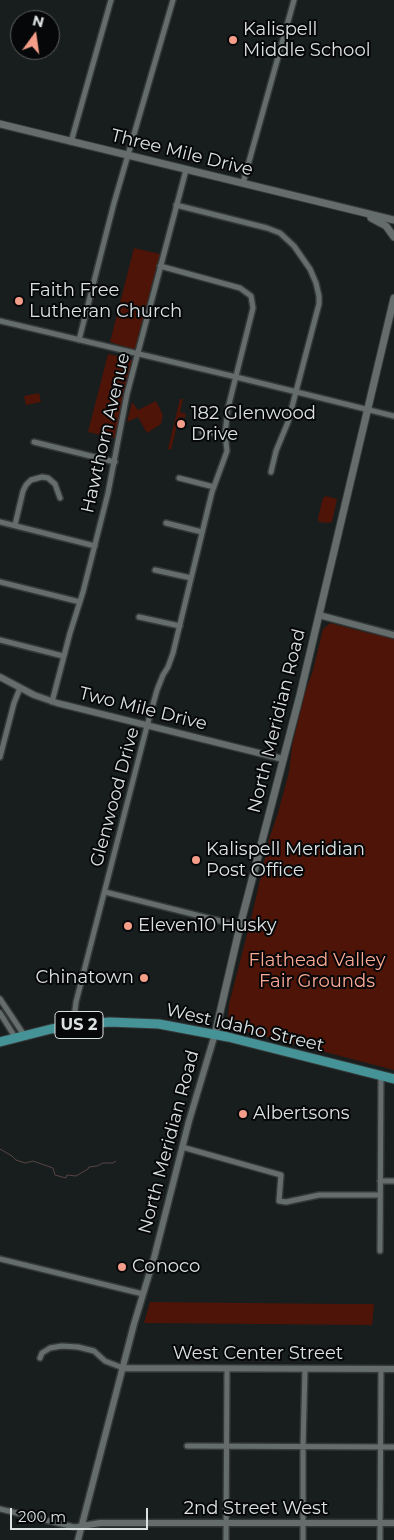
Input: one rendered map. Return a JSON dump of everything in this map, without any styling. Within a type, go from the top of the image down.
[{"type":"highway","name":"West Idaho Street","points":[[0,1042],[24,1035],[73,1026],[109,1022],[146,1023],[215,1034],[394,1079]]},
{"type":"main road","name":"Three Mile Drive","points":[[0,124],[394,220]]},
{"type":"main road","name":"Three Mile Drive","points":[[357,211],[386,226],[394,238]]},
{"type":"main road","name":"North Meridian Road","points":[[215,1034],[240,926],[319,615],[394,298]]},
{"type":"street","points":[[71,142],[111,0]]},
{"type":"street","points":[[79,340],[114,203],[172,0]]},
{"type":"street","points":[[243,183],[294,0]]},
{"type":"street","name":"Hawthorn Avenue","points":[[52,702],[63,656],[95,546],[115,462],[123,412],[186,170]]},
{"type":"street","points":[[176,205],[276,231],[288,239],[310,270],[318,287],[319,300],[296,392],[271,472]]},
{"type":"street","name":"Glenwood Drive","points":[[73,1026],[76,1002],[147,726],[157,690],[168,667],[180,626],[214,487],[227,451],[225,434],[228,408],[253,313],[251,296],[240,288],[160,266]]},
{"type":"street","points":[[0,321],[394,416]]},
{"type":"street","points":[[202,432],[225,434]]},
{"type":"street","points":[[34,442],[115,462]]},
{"type":"street","points":[[16,526],[23,491],[31,480],[42,476],[48,478],[55,484],[60,498]]},
{"type":"street","points":[[179,478],[214,487]]},
{"type":"street","points":[[0,522],[95,546]]},
{"type":"street","points":[[166,523],[202,532]]},
{"type":"street","points":[[155,570],[191,578]]},
{"type":"street","points":[[0,582],[80,602]]},
{"type":"street","points":[[319,615],[394,635]]},
{"type":"street","points":[[139,617],[180,626]]},
{"type":"street","points":[[0,640],[63,656]]},
{"type":"street","name":"Two Mile Drive","points":[[0,677],[52,702],[283,759]]},
{"type":"street","points":[[0,757],[14,703],[20,688]]},
{"type":"street","points":[[105,892],[240,926]]},
{"type":"street","points":[[0,999],[24,1035]]},
{"type":"street","points":[[0,1014],[15,1038]]},
{"type":"street","name":"North Meridian Road","points":[[78,1540],[134,1324],[215,1034]]},
{"type":"street","points":[[380,1251],[381,1076]]},
{"type":"street","points":[[182,1147],[281,1175],[279,1202],[319,1195],[380,1195]]},
{"type":"street","points":[[380,1181],[394,1181]]},
{"type":"street","points":[[0,1260],[143,1294]]},
{"type":"street","points":[[40,1358],[42,1353],[50,1348],[62,1346],[78,1347],[94,1351],[105,1362],[123,1368]]},
{"type":"street","name":"West Center Street","points":[[123,1368],[394,1369]]},
{"type":"street","points":[[226,1540],[227,1369]]},
{"type":"street","points":[[303,1540],[305,1369]]},
{"type":"street","points":[[380,1540],[381,1369]]},
{"type":"street","points":[[187,1446],[394,1447]]},
{"type":"street","name":"2nd Street West","points":[[0,1509],[74,1527],[100,1523],[394,1523]]},
{"type":"green space","points":[[134,248],[160,254],[135,350],[110,342]]},
{"type":"green space","points":[[108,354],[134,360],[115,438],[88,432]]},
{"type":"green space","points":[[39,393],[41,402],[26,405],[24,396]]},
{"type":"green space","points":[[180,399],[183,399],[180,412],[186,414],[185,418],[179,417],[171,450],[168,449]]},
{"type":"green space","points":[[156,401],[163,415],[161,424],[147,433],[138,417],[127,422],[132,402],[138,410]]},
{"type":"green space","points":[[326,496],[337,499],[332,522],[327,523],[319,522],[318,518],[323,498]]},
{"type":"green space","name":"Flathead Valley Fair Grounds","points":[[330,623],[368,633],[394,637],[394,1070],[236,1029],[229,1024],[228,1019],[229,1004],[270,836],[289,772],[292,746],[305,693],[323,629]]},
{"type":"green space","points":[[150,1302],[374,1304],[372,1325],[144,1323]]},
{"type":"waterway","points":[[0,1149],[16,1160],[25,1163],[33,1161],[53,1168],[55,1175],[66,1178],[67,1175],[76,1176],[89,1167],[116,1161]]},
{"type":"place","name":"Kalispell Middle School","points":[[233,40]]},
{"type":"place","name":"Faith Free Lutheran Church","points":[[19,301]]},
{"type":"place","name":"182 Glenwood Drive","points":[[181,424]]},
{"type":"place","name":"Kalispell Meridian Post Office","points":[[196,860]]},
{"type":"place","name":"Eleven10 Husky","points":[[128,926]]},
{"type":"place","name":"Chinatown","points":[[144,978]]},
{"type":"place","name":"Albertsons","points":[[243,1114]]},
{"type":"place","name":"Conoco","points":[[122,1267]]}]
